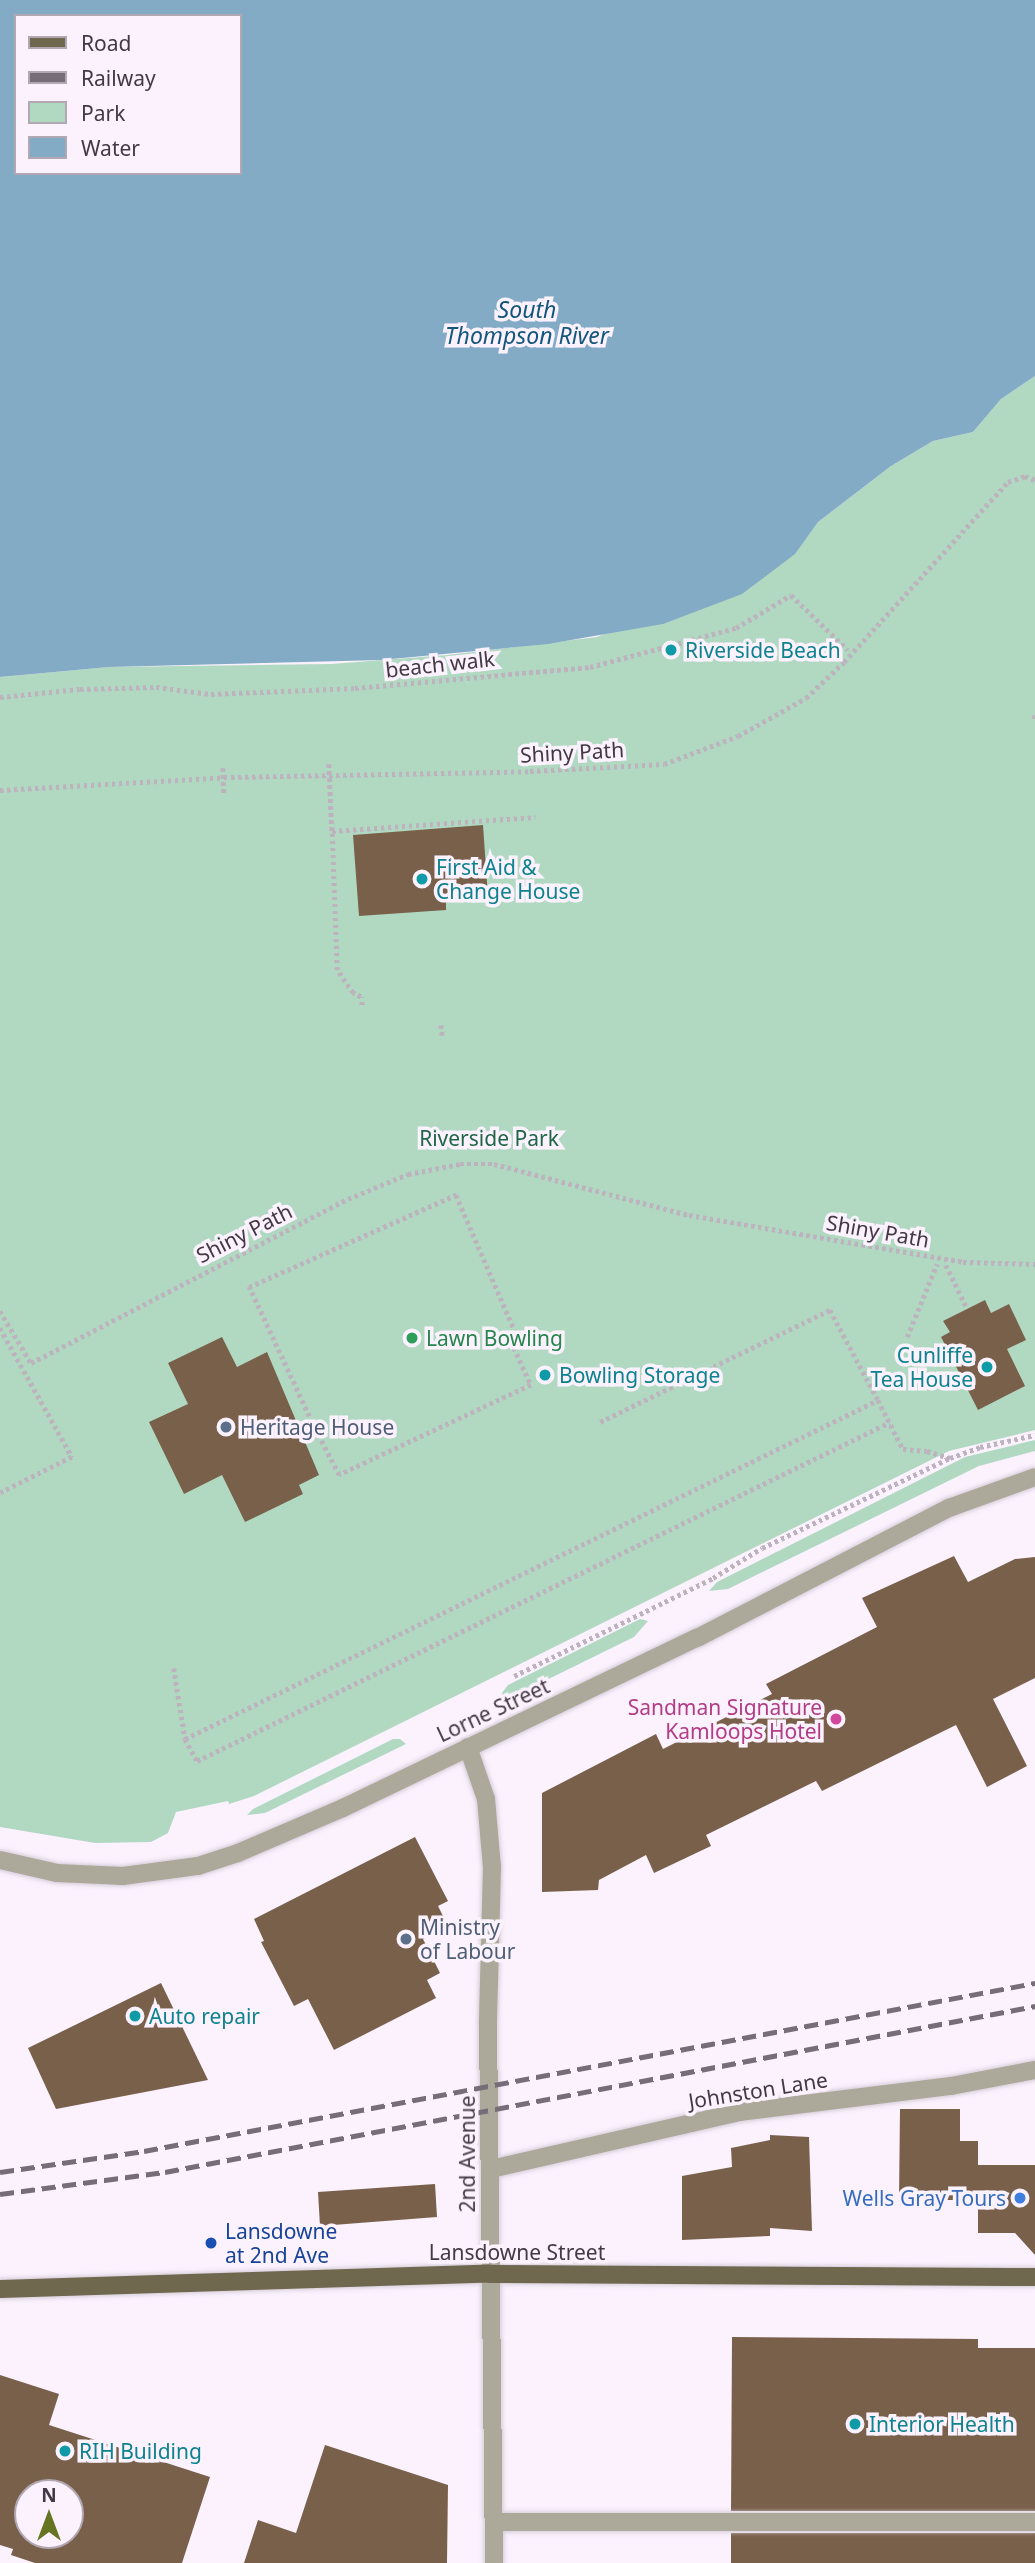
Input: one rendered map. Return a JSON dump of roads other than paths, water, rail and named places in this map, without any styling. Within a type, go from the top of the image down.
[{"type":"main road","name":"Lansdowne Street","points":[[0,2289],[490,2274],[1035,2277]]},
{"type":"street","name":"Lorne Street","points":[[0,1860],[57,1873],[144,1875],[198,1866],[283,1835],[697,1638],[885,1538],[981,1494],[1035,1477]]},
{"type":"street","name":"Lorne Street","points":[[981,1494],[1035,1487]]},
{"type":"street","name":"2nd Avenue","points":[[468,1748],[486,1799],[491,1828],[490,2274],[494,2563]]},
{"type":"street","name":"Johnston Lane","points":[[491,2169],[739,2112],[951,2086],[1035,2070]]},
{"type":"street","points":[[494,2522],[1035,2522]]},
{"type":"water","name":"South Thompson River","points":[[0,0],[1035,0],[1035,376],[1001,399],[973,432],[933,441],[891,466],[818,522],[795,554],[742,594],[663,624],[548,644],[381,660],[109,667],[0,677]]},
{"type":"railway","points":[[0,2172],[144,2151],[1035,1983]]},
{"type":"railway","points":[[0,2194],[165,2172],[1035,2006]]},
{"type":"place","name":"Riverside Beach","points":[[671,650]]},
{"type":"place","name":"First Aid & Change House","points":[[422,879]]},
{"type":"place","name":"Lawn Bowling","points":[[412,1338]]},
{"type":"place","name":"Cunliffe Tea House","points":[[987,1367]]},
{"type":"place","name":"Bowling Storage","points":[[545,1375]]},
{"type":"place","name":"Heritage House","points":[[226,1427]]},
{"type":"place","name":"Sandman Signature Kamloops Hotel","points":[[836,1719]]},
{"type":"place","name":"Ministry of Labour","points":[[406,1939]]},
{"type":"place","name":"Auto repair","points":[[135,2016]]},
{"type":"place","name":"Wells Gray Tours","points":[[1020,2198]]},
{"type":"place","name":"Lansdowne at 2nd Ave","points":[[211,2243]]},
{"type":"place","name":"Interior Health","points":[[855,2424]]},
{"type":"place","name":"RIH Building","points":[[65,2451]]},
{"type":"park label","name":"Riverside Park","points":[[489,1138]]}]
